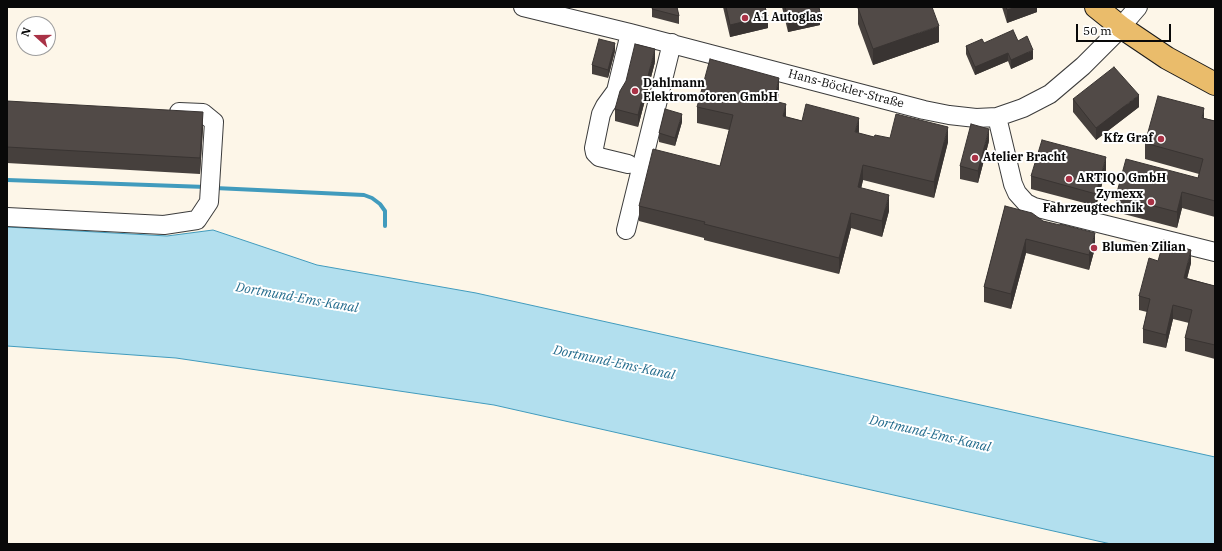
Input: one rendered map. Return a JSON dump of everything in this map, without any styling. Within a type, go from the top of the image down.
[{"type":"main road","points":[[1096,7],[1121,27],[1167,58],[1215,84]]},
{"type":"street","name":"Hans-Böckler-Straße","points":[[526,7],[672,43],[924,110],[976,118],[997,117],[1023,108],[1050,94],[1084,66],[1138,7]]},
{"type":"street","points":[[628,164],[599,157],[595,153],[594,148],[601,114],[616,91],[630,33]]},
{"type":"street","points":[[626,230],[672,43]]},
{"type":"street","points":[[7,217],[164,225],[197,220],[209,202],[214,122],[203,113],[164,111]]},
{"type":"street","points":[[997,117],[1013,184],[1017,193],[1026,203],[1034,207],[1215,252]]},
{"type":"water","name":"Dortmund-Ems-Kanal","points":[[7,227],[167,236],[213,230],[317,265],[476,293],[1215,457],[1215,544],[1111,544],[494,405],[176,358],[7,346]]},
{"type":"building","points":[[653,7],[677,7],[679,16],[652,9]]},
{"type":"building","points":[[726,7],[765,7],[768,16],[730,25]]},
{"type":"building","points":[[785,7],[819,7],[820,12],[788,20]]},
{"type":"building","points":[[932,7],[939,26],[873,49],[858,8]]},
{"type":"building","points":[[1006,7],[1017,7],[1007,10]]},
{"type":"building","points":[[1013,30],[1018,41],[1027,36],[1033,50],[1011,60],[1008,53],[975,67],[966,46],[982,39],[984,43]]},
{"type":"building","points":[[599,39],[615,43],[608,70],[592,65]]},
{"type":"building","name":"Dahlmann Elektromotoren GmbH","points":[[635,44],[655,49],[638,115],[615,109],[620,91],[626,81]]},
{"type":"building","points":[[710,59],[779,78],[774,101],[786,104],[783,116],[802,121],[806,104],[859,118],[855,132],[874,137],[875,135],[890,138],[896,114],[948,127],[934,182],[863,165],[858,187],[889,195],[882,221],[851,213],[839,258],[639,206],[653,149],[720,166],[733,115],[697,107]]},
{"type":"building","points":[[1114,67],[1139,95],[1096,128],[1073,99]]},
{"type":"building","points":[[1158,96],[1204,108],[1202,118],[1215,121],[1215,201],[1182,192],[1177,212],[1116,196],[1126,159],[1198,178],[1203,159],[1145,143]]},
{"type":"building","points":[[7,101],[203,112],[200,158],[7,147]]},
{"type":"building","points":[[665,109],[682,114],[675,138],[659,133]]},
{"type":"building","points":[[971,124],[989,129],[978,171],[960,166]]},
{"type":"building","name":"ARTIQO GmbH","points":[[1042,140],[1106,157],[1096,194],[1031,176]]},
{"type":"building","points":[[1005,206],[1032,213],[1043,221],[1095,233],[1089,255],[1026,239],[1011,294],[984,287]]},
{"type":"building","points":[[1164,240],[1170,250],[1177,246],[1191,250],[1184,278],[1215,286],[1215,345],[1185,338],[1192,310],[1173,305],[1166,335],[1143,329],[1150,299],[1139,296],[1149,258],[1158,261]]},
{"type":"waterway","points":[[7,180],[206,187]]},
{"type":"waterway","points":[[215,188],[364,195],[372,198],[380,204],[385,211],[385,226]]},
{"type":"place","name":"A1 Autoglas","points":[[745,18]]},
{"type":"place","name":"Dahlmann Elektromotoren GmbH","points":[[635,91]]},
{"type":"place","name":"Kfz Graf","points":[[1161,139]]},
{"type":"place","name":"Atelier Bracht","points":[[975,158]]},
{"type":"place","name":"ARTIQO GmbH","points":[[1069,179]]},
{"type":"place","name":"Zymexx Fahrzeugtechnik","points":[[1151,202]]},
{"type":"place","name":"Blumen Zilian","points":[[1094,248]]}]
